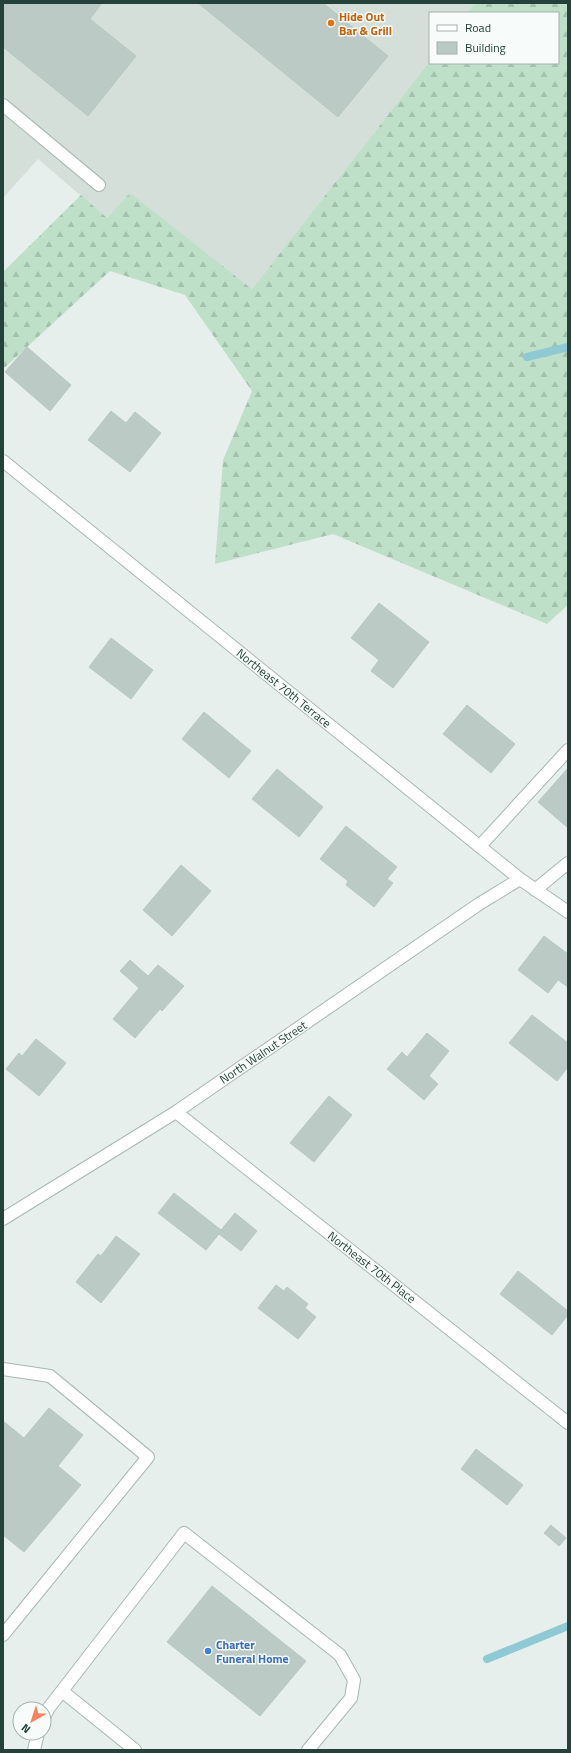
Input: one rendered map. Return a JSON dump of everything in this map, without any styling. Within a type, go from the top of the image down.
[{"type":"street","points":[[3,105],[99,185]]},
{"type":"street","name":"Northeast 70th Terrace","points":[[3,461],[520,879],[568,912]]},
{"type":"street","points":[[480,846],[568,750]]},
{"type":"street","points":[[535,890],[568,862]]},
{"type":"street","name":"North Walnut Street","points":[[3,1219],[176,1112],[479,904],[520,879]]},
{"type":"street","name":"Northeast 70th Place","points":[[176,1112],[568,1423]]},
{"type":"street","points":[[3,1369],[50,1376],[148,1457],[7,1622],[3,1635]]},
{"type":"street","points":[[52,1704],[184,1533],[340,1655],[354,1680],[351,1698],[308,1750]]},
{"type":"street","points":[[62,1691],[134,1750]]},
{"type":"shaded area","points":[[3,3],[475,3],[468,12],[429,12],[429,62],[252,289],[130,194],[107,218],[38,159],[3,198]]},
{"type":"green space","points":[[475,3],[568,3],[568,605],[547,624],[333,534],[215,564],[223,460],[252,391],[185,295],[110,271],[3,369],[3,272],[81,195],[107,218],[130,193],[252,289],[429,62],[429,64],[559,64],[559,12],[468,12]]},
{"type":"building","points":[[3,3],[102,3],[90,19],[136,56],[88,116],[3,47]]},
{"type":"building","points":[[198,3],[323,3],[388,56],[338,117]]},
{"type":"building","points":[[27,347],[71,385],[50,411],[5,372]]},
{"type":"building","points":[[111,411],[126,423],[135,412],[161,433],[130,472],[88,440]]},
{"type":"building","points":[[379,603],[429,642],[393,688],[371,671],[379,660],[351,638]]},
{"type":"building","points":[[111,638],[153,670],[131,699],[89,667]]},
{"type":"building","points":[[467,705],[515,744],[491,773],[443,734]]},
{"type":"building","points":[[204,712],[251,751],[229,778],[182,739]]},
{"type":"building","points":[[568,768],[568,828],[538,802]]},
{"type":"building","points":[[277,769],[323,807],[299,837],[252,799]]},
{"type":"building","points":[[346,826],[397,867],[387,879],[393,883],[374,907],[346,885],[348,881],[320,859]]},
{"type":"building","points":[[181,865],[211,891],[172,936],[143,910]]},
{"type":"building","points":[[544,936],[568,954],[568,987],[558,980],[548,993],[518,970]]},
{"type":"building","points":[[130,960],[148,976],[158,965],[184,986],[162,1011],[160,1009],[135,1038],[113,1019],[139,988],[120,971]]},
{"type":"building","points":[[532,1015],[568,1043],[568,1067],[557,1081],[509,1043]]},
{"type":"building","points":[[427,1033],[449,1051],[429,1076],[438,1084],[424,1100],[387,1069],[402,1052],[407,1057]]},
{"type":"building","points":[[36,1039],[66,1063],[39,1096],[6,1069],[19,1053],[22,1056]]},
{"type":"building","points":[[329,1096],[352,1115],[314,1162],[290,1143]]},
{"type":"building","points":[[174,1193],[221,1230],[235,1213],[257,1231],[241,1251],[219,1234],[206,1250],[158,1213]]},
{"type":"building","points":[[116,1236],[140,1254],[101,1303],[76,1282],[98,1254],[101,1256]]},
{"type":"building","points":[[518,1271],[568,1311],[568,1315],[552,1335],[500,1294]]},
{"type":"building","points":[[276,1285],[284,1291],[287,1287],[308,1304],[305,1308],[316,1317],[298,1339],[258,1308]]},
{"type":"building","points":[[49,1408],[83,1435],[58,1466],[81,1485],[24,1552],[3,1535],[3,1421],[24,1438]]},
{"type":"building","points":[[476,1449],[523,1485],[507,1505],[461,1469]]},
{"type":"building","points":[[551,1525],[566,1538],[559,1546],[544,1533]]},
{"type":"building","points":[[212,1586],[306,1661],[260,1716],[167,1642]]},
{"type":"waterway","points":[[527,357],[568,347]]},
{"type":"waterway","points":[[487,1659],[568,1626]]},
{"type":"place","name":"Hide Out Bar & Grill","points":[[331,23]]},
{"type":"place","name":"Charter Funeral Home","points":[[208,1651]]}]
